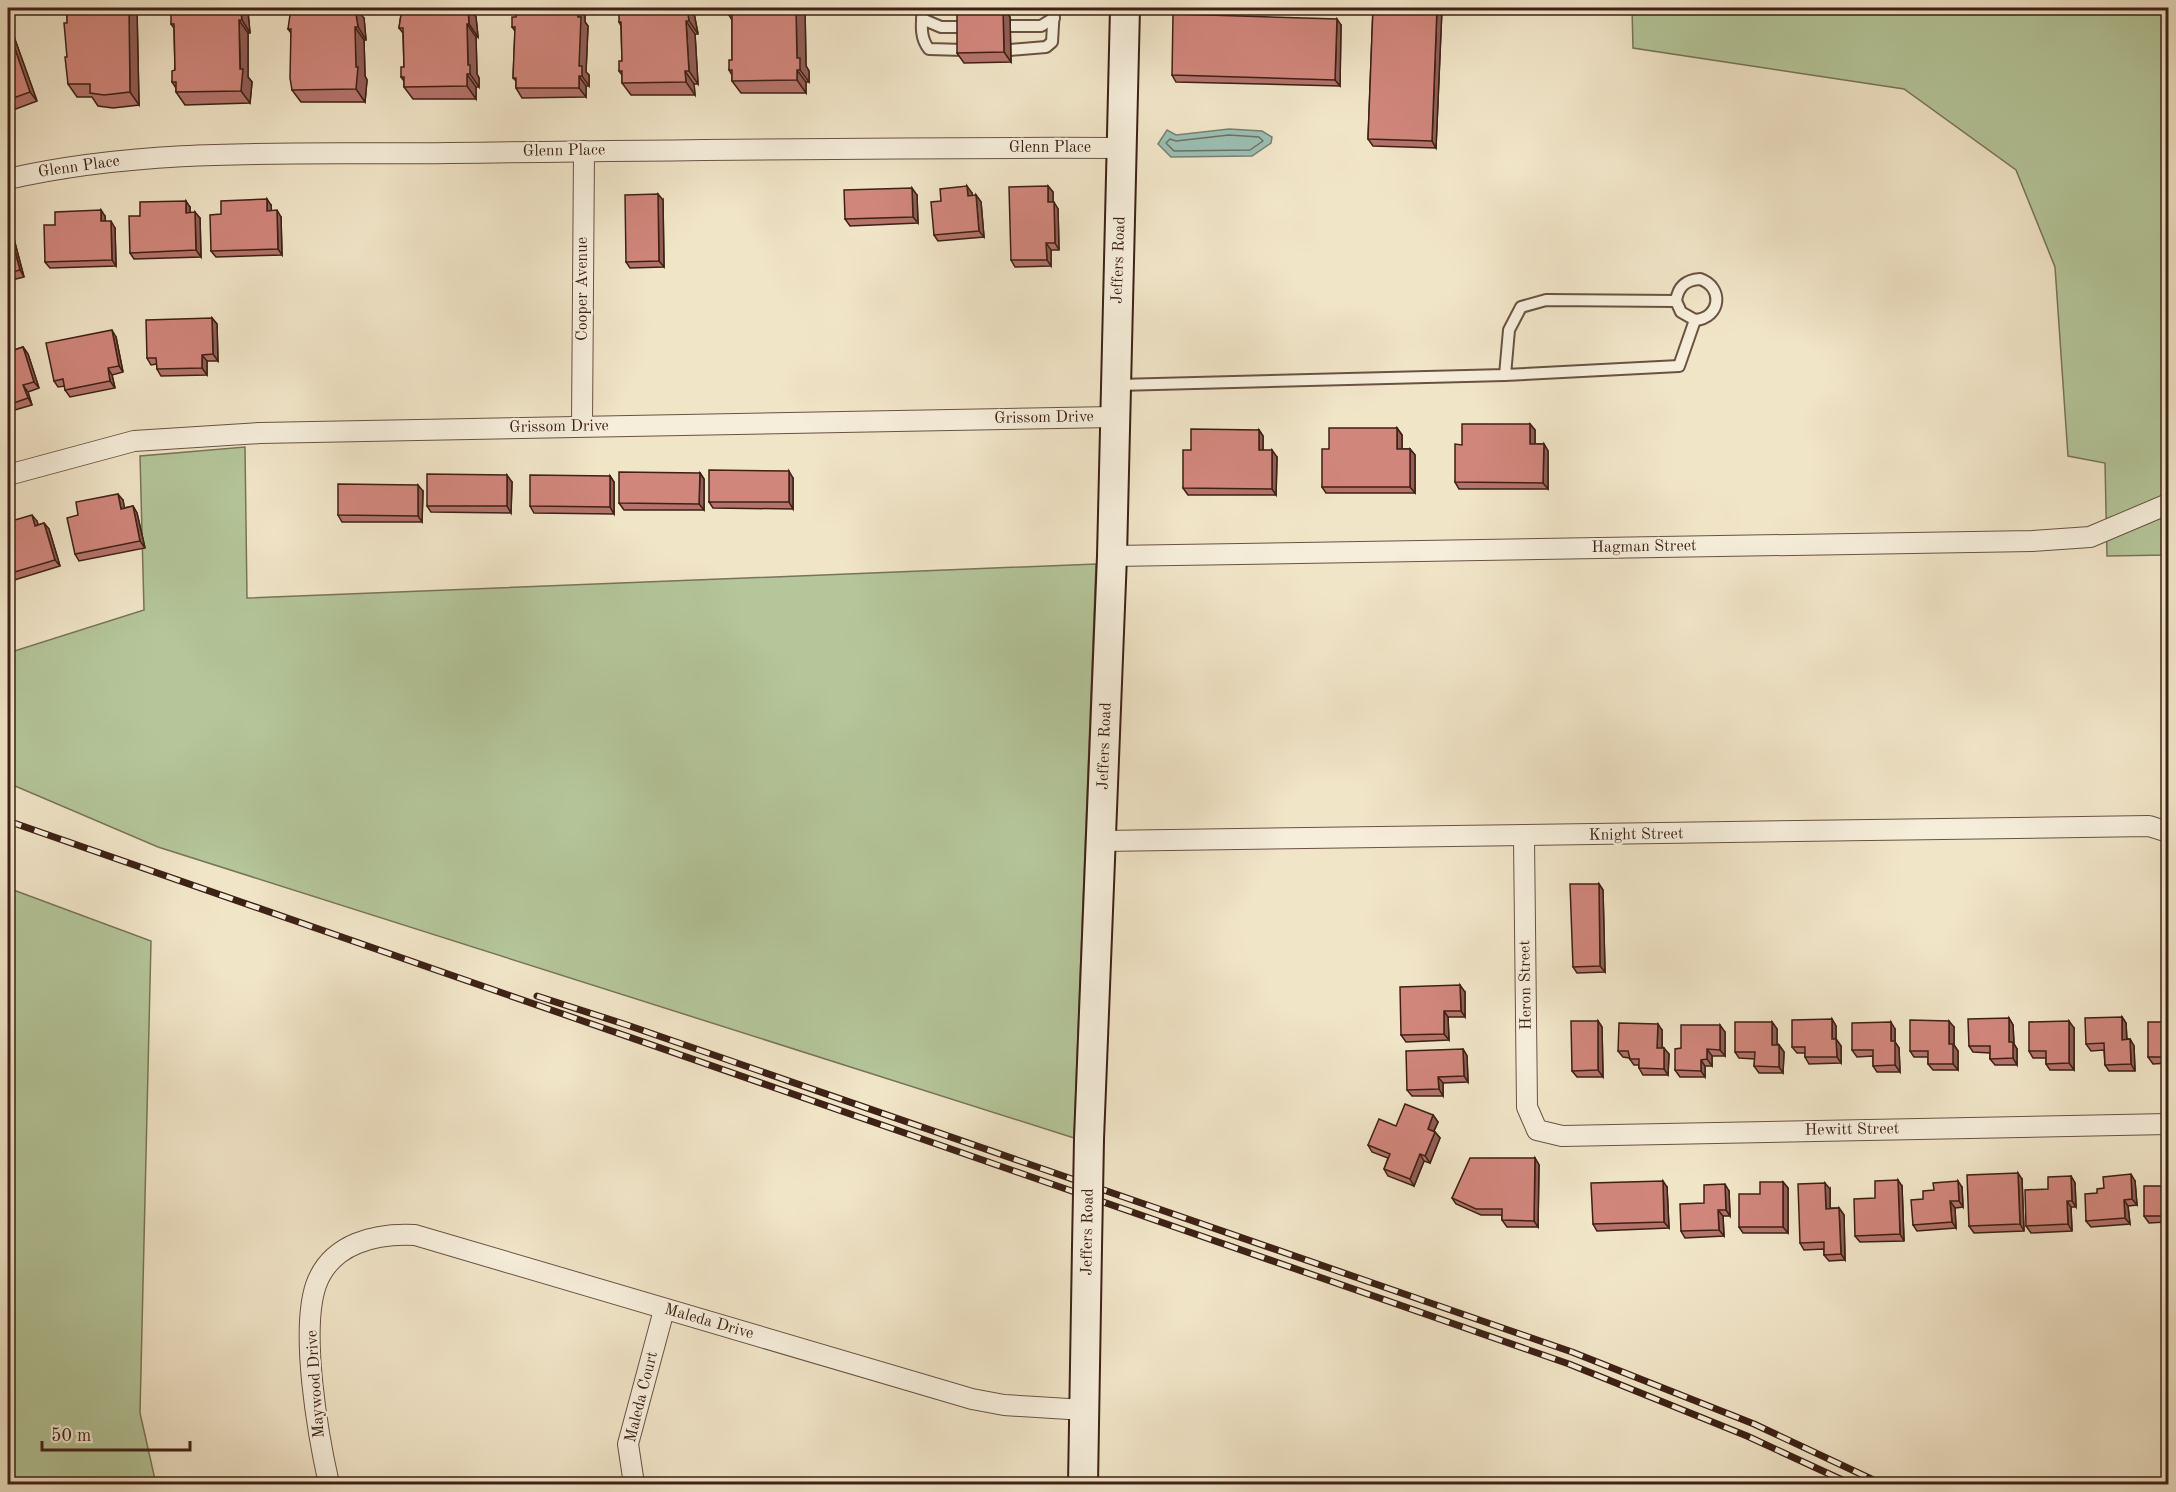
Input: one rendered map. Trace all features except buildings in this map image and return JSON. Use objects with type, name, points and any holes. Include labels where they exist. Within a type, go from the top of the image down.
[{"type":"main road","name":"Jeffers Road","points":[[1083,1485],[1089,1139],[1112,556],[1125,8]]},
{"type":"street","name":"Glenn Place","points":[[8,179],[47,170],[156,156],[1122,148]]},
{"type":"street","name":"Cooper Avenue","points":[[582,426],[584,151]]},
{"type":"street","name":"Grissom Drive","points":[[8,475],[134,441],[260,433],[1114,417]]},
{"type":"street","name":"Hagman Street","points":[[1112,556],[2032,541],[2090,537],[2169,504]]},
{"type":"street","name":"Knight Street","points":[[1102,842],[2149,826],[2169,832]]},
{"type":"street","name":"Heron Street","points":[[1524,837],[1527,1107],[1537,1130]]},
{"type":"street","name":"Hewitt Street","points":[[1537,1130],[1562,1136],[2169,1124]]},
{"type":"street","name":"Maleda Drive","points":[[338,1255],[372,1236],[415,1235],[972,1399],[1004,1405],[1085,1410]]},
{"type":"street","name":"Maywood Drive","points":[[329,1485],[314,1402],[311,1340],[316,1285],[326,1267],[338,1255]]},
{"type":"street","name":"Maleda Court","points":[[634,1485],[628,1444],[664,1310]]},
{"type":"lane","points":[[923,13],[941,27],[963,27]]},
{"type":"lane","points":[[923,13],[923,42],[929,49],[964,50]]},
{"type":"lane","points":[[1010,26],[1041,26],[1054,13]]},
{"type":"lane","points":[[1011,50],[1046,47],[1052,42],[1054,13]]},
{"type":"lane","points":[[1700,279],[1712,286],[1717,298],[1714,311],[1704,319],[1695,320],[1681,312],[1676,301],[1680,287],[1686,282],[1700,279]]},
{"type":"lane","points":[[1505,375],[1509,330],[1521,307],[1546,300],[1676,301]]},
{"type":"lane","points":[[1115,385],[1505,375],[1679,366],[1695,320]]},
{"type":"green space","points":[[1632,8],[2168,8],[2168,555],[2107,556],[2105,463],[2068,456],[2055,267],[2016,170],[1904,89],[1633,48]]},
{"type":"green space","points":[[245,447],[247,598],[1096,564],[1074,1138],[158,847],[8,783],[8,653],[144,610],[140,456]]},
{"type":"green space","points":[[8,888],[151,941],[140,1413],[156,1484],[8,1484]]},
{"type":"water","points":[[1229,129],[1262,131],[1272,137],[1271,143],[1252,156],[1171,157],[1158,144],[1167,130],[1176,135]]},
{"type":"railway","points":[[8,821],[1569,1364],[1747,1436],[1851,1484]]},
{"type":"railway","points":[[537,996],[627,1025],[1572,1352],[1754,1424],[1882,1484]]}]
